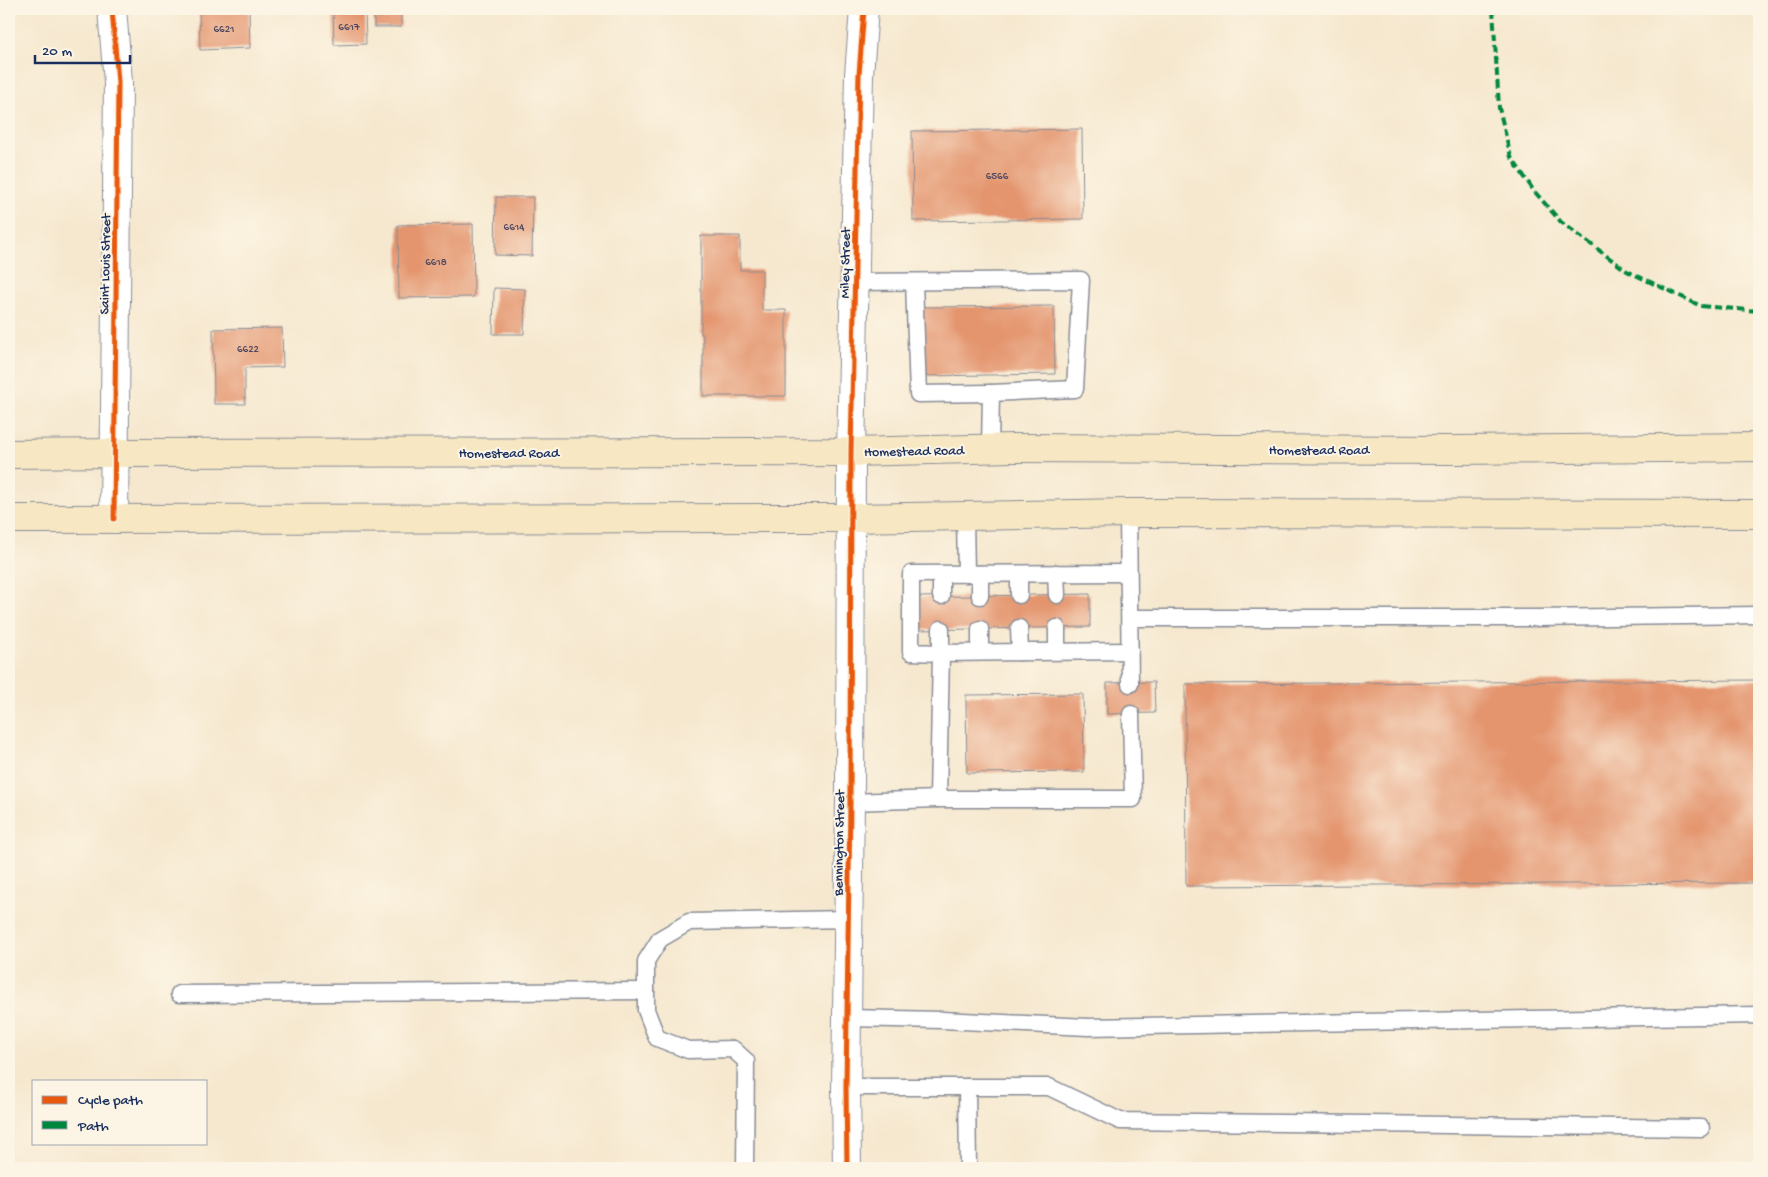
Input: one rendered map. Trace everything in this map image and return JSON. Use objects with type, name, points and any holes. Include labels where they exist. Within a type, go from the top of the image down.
[{"type":"main road","name":"Homestead Road","points":[[9,454],[114,452],[851,452],[990,448],[1456,450],[1759,448]]},
{"type":"main road","points":[[9,519],[852,518],[1128,513],[1759,514]]},
{"type":"street","name":"Saint Louis Street","points":[[112,9],[118,82],[114,519]]},
{"type":"street","name":"Miley Street","points":[[852,518],[851,452],[859,75],[864,9]]},
{"type":"street","name":"Bennington Street","points":[[847,1168],[846,1087],[852,518]]},
{"type":"lane","points":[[855,282],[1081,280],[1075,389],[918,394],[914,282]]},
{"type":"lane","points":[[990,448],[991,393]]},
{"type":"lane","points":[[1128,513],[1130,684]]},
{"type":"lane","points":[[965,516],[973,574],[980,596]]},
{"type":"lane","points":[[1056,573],[1056,595]]},
{"type":"lane","points":[[1128,573],[911,574],[910,652],[1130,651]]},
{"type":"lane","points":[[941,574],[941,596]]},
{"type":"lane","points":[[1019,574],[1019,595]]},
{"type":"lane","points":[[1130,618],[1526,618],[1759,615]]},
{"type":"lane","points":[[1019,628],[1020,652]]},
{"type":"lane","points":[[1056,628],[1057,651]]},
{"type":"lane","points":[[938,799],[941,629]]},
{"type":"lane","points":[[980,629],[980,652]]},
{"type":"lane","points":[[850,802],[938,799],[1133,799],[1130,714]]},
{"type":"lane","points":[[745,1168],[746,1062],[733,1049],[688,1050],[658,1038],[646,1010],[646,961],[660,939],[689,922],[848,919]]},
{"type":"lane","points":[[179,994],[646,991]]},
{"type":"lane","points":[[847,1018],[942,1020],[1088,1027],[1759,1015]]},
{"type":"lane","points":[[846,1087],[1049,1087],[1120,1120],[1701,1128]]},
{"type":"lane","points":[[967,1087],[968,1168]]},
{"type":"building","points":[[199,9],[249,9],[250,48],[200,50]]},
{"type":"building","points":[[333,9],[365,9],[366,44],[334,45]]},
{"type":"building","points":[[374,9],[401,9],[401,27],[374,27]]},
{"type":"building","points":[[1082,129],[1083,219],[913,221],[912,131]]},
{"type":"building","points":[[496,197],[533,197],[532,256],[495,255]]},
{"type":"building","points":[[473,224],[474,297],[399,298],[398,225]]},
{"type":"building","points":[[701,236],[740,236],[740,270],[762,270],[762,310],[786,310],[786,396],[703,396]]},
{"type":"building","points":[[494,288],[525,289],[524,334],[493,334]]},
{"type":"building","points":[[1054,306],[1055,374],[923,376],[922,307]]},
{"type":"building","points":[[282,328],[283,367],[245,368],[245,404],[214,404],[213,329]]},
{"type":"building","points":[[1090,594],[1090,627],[916,630],[916,597]]},
{"type":"building","points":[[1759,680],[1759,883],[1186,886],[1185,684]]},
{"type":"building","points":[[1154,682],[1155,713],[1107,714],[1107,683]]},
{"type":"building","points":[[1083,694],[1084,772],[967,773],[966,695]]},
{"type":"marked path","points":[[1493,9],[1499,108],[1511,157],[1534,191],[1561,222],[1627,271],[1701,306],[1759,311]]},
{"type":"cycle path","points":[[112,9],[118,82],[114,519]]},
{"type":"cycle path","points":[[847,1168],[851,452],[859,75],[864,9]]}]
